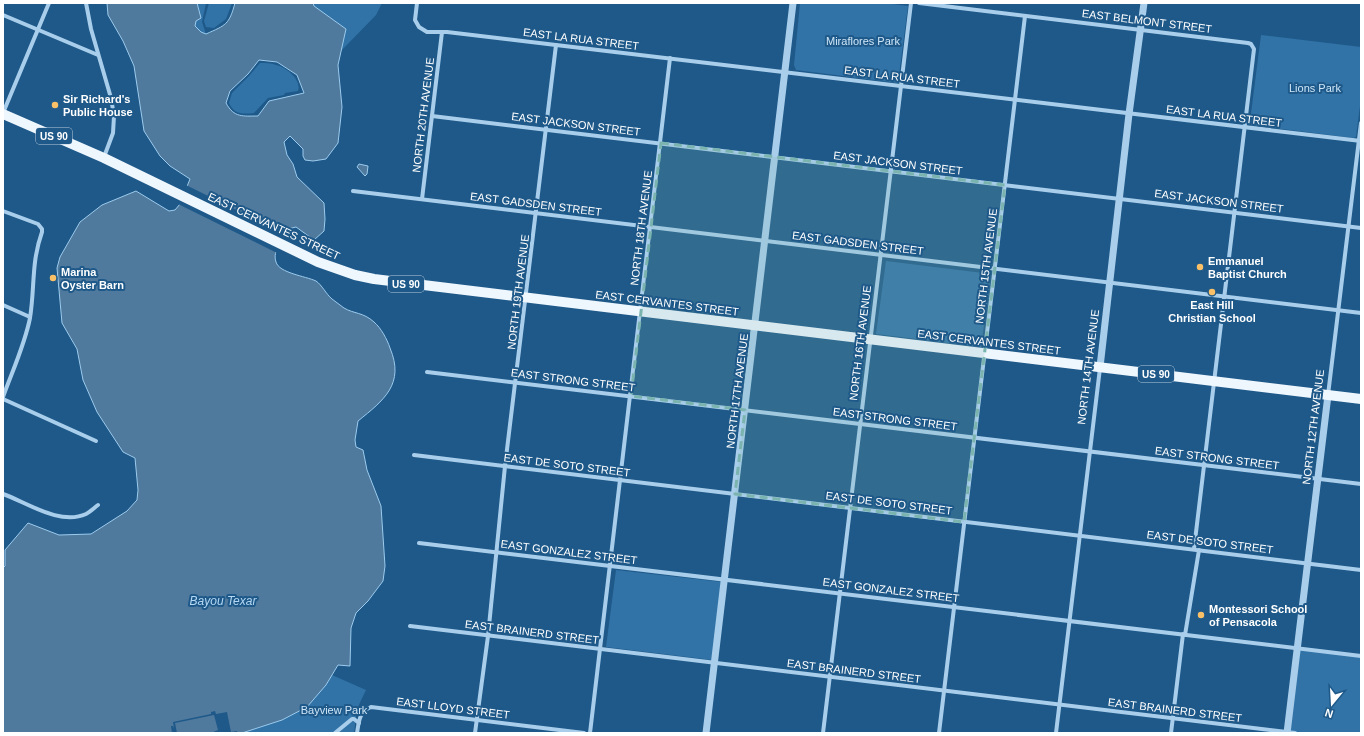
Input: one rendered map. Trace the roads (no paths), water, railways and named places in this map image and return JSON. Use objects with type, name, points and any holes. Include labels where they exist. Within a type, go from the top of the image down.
[{"type":"main road","name":"EAST CERVANTES STREET","points":[[3,113],[104,158],[291,249],[334,268],[374,279],[1361,399]]},
{"type":"street","points":[[3,113],[49,3]]},
{"type":"street","points":[[86,3],[98,55],[111,98],[114,116],[113,133],[104,158]]},
{"type":"street","name":"EAST LA RUA STREET","points":[[417,3],[415,20],[419,27],[427,32],[442,32],[670,58],[1360,141]]},
{"type":"street","name":"NORTH 17TH AVENUE","points":[[706,733],[756,326],[793,3]]},
{"type":"street","name":"NORTH 16TH AVENUE","points":[[822,733],[910,3]]},
{"type":"street","name":"EAST BELMONT STREET","points":[[919,3],[1248,43],[1253,46],[1254,49],[1244,127]]},
{"type":"street","name":"NORTH 14TH AVENUE","points":[[1056,733],[1119,198],[1144,3]]},
{"type":"street","points":[[3,15],[98,55]]},
{"type":"street","name":"NORTH 15TH AVENUE","points":[[939,733],[1025,16]]},
{"type":"street","name":"NORTH 20TH AVENUE","points":[[422,199],[442,32]]},
{"type":"street","name":"NORTH 19TH AVENUE","points":[[475,733],[488,636],[505,466],[537,213],[556,45]]},
{"type":"street","name":"NORTH 18TH AVENUE","points":[[590,733],[670,58]]},
{"type":"street","name":"EAST JACKSON STREET","points":[[432,116],[1361,228]]},
{"type":"street","name":"NORTH 12TH AVENUE","points":[[1290,733],[1298,648],[1361,123]]},
{"type":"street","points":[[1194,549],[1244,127]]},
{"type":"street","name":"EAST GADSDEN STREET","points":[[353,191],[1361,313]]},
{"type":"street","points":[[3,210],[38,224],[42,229],[34,260],[28,328],[3,398],[96,441]]},
{"type":"street","points":[[3,305],[30,317]]},
{"type":"street","name":"EAST STRONG STREET","points":[[427,372],[1361,484]]},
{"type":"street","name":"EAST DE SOTO STREET","points":[[414,455],[1361,570]]},
{"type":"street","points":[[3,494],[39,510],[65,516],[78,517],[86,514],[98,505]]},
{"type":"street","name":"EAST GONZALEZ STREET","points":[[419,543],[1361,656]]},
{"type":"street","points":[[1171,733],[1184,634],[1199,550]]},
{"type":"street","name":"EAST BRAINERD STREET","points":[[410,626],[1290,733]]},
{"type":"street","name":"EAST LLOYD STREET","points":[[359,723],[361,715],[364,711],[371,707],[584,733]]},
{"type":"street","points":[[335,733],[354,719],[359,723],[357,733]]},
{"type":"water","name":"Bayou Texar","points":[[107,3],[197,3],[201,18],[196,21],[195,26],[201,32],[206,34],[226,23],[231,16],[235,3],[313,3],[314,6],[346,29],[338,65],[342,107],[338,143],[326,159],[313,161],[305,160],[303,156],[303,149],[290,136],[284,142],[287,155],[293,164],[297,177],[324,203],[324,231],[314,240],[296,227],[288,229],[275,253],[275,258],[278,266],[282,269],[316,281],[330,297],[344,308],[362,315],[377,324],[390,348],[394,361],[395,372],[393,381],[384,398],[358,421],[355,440],[356,447],[363,450],[367,470],[381,506],[385,566],[383,581],[368,601],[356,613],[351,628],[350,666],[338,665],[326,685],[307,707],[282,720],[242,733],[3,733],[3,568],[5,566],[5,550],[28,523],[59,535],[91,534],[127,511],[137,500],[138,490],[135,458],[123,452],[97,412],[83,380],[77,349],[62,323],[57,268],[60,257],[80,222],[102,205],[136,191],[169,211],[175,210],[180,204],[190,179],[170,166],[160,156],[144,131],[134,66],[123,41],[108,15]],"holes":[[[259,60],[277,62],[297,75],[304,93],[269,101],[258,116],[239,115],[232,111],[226,103],[230,91],[248,74]]]},
{"type":"water","points":[[359,164],[368,166],[367,174],[365,176],[357,167]]},
{"type":"place","name":"Sir Richard's Public House","points":[[55,105]]},
{"type":"place","name":"Emmanuel Baptist Church","points":[[1200,267]]},
{"type":"place","name":"Marina Oyster Barn","points":[[53,278]]},
{"type":"place","name":"East Hill Christian School","points":[[1212,292]]},
{"type":"place","name":"Montessori School of Pensacola","points":[[1201,615]]},
{"type":"park label","name":"Miraflores Park","points":[[863,41]]},
{"type":"park label","name":"Lions Park","points":[[1315,88]]},
{"type":"park label","name":"Bayview Park","points":[[334,710]]}]
